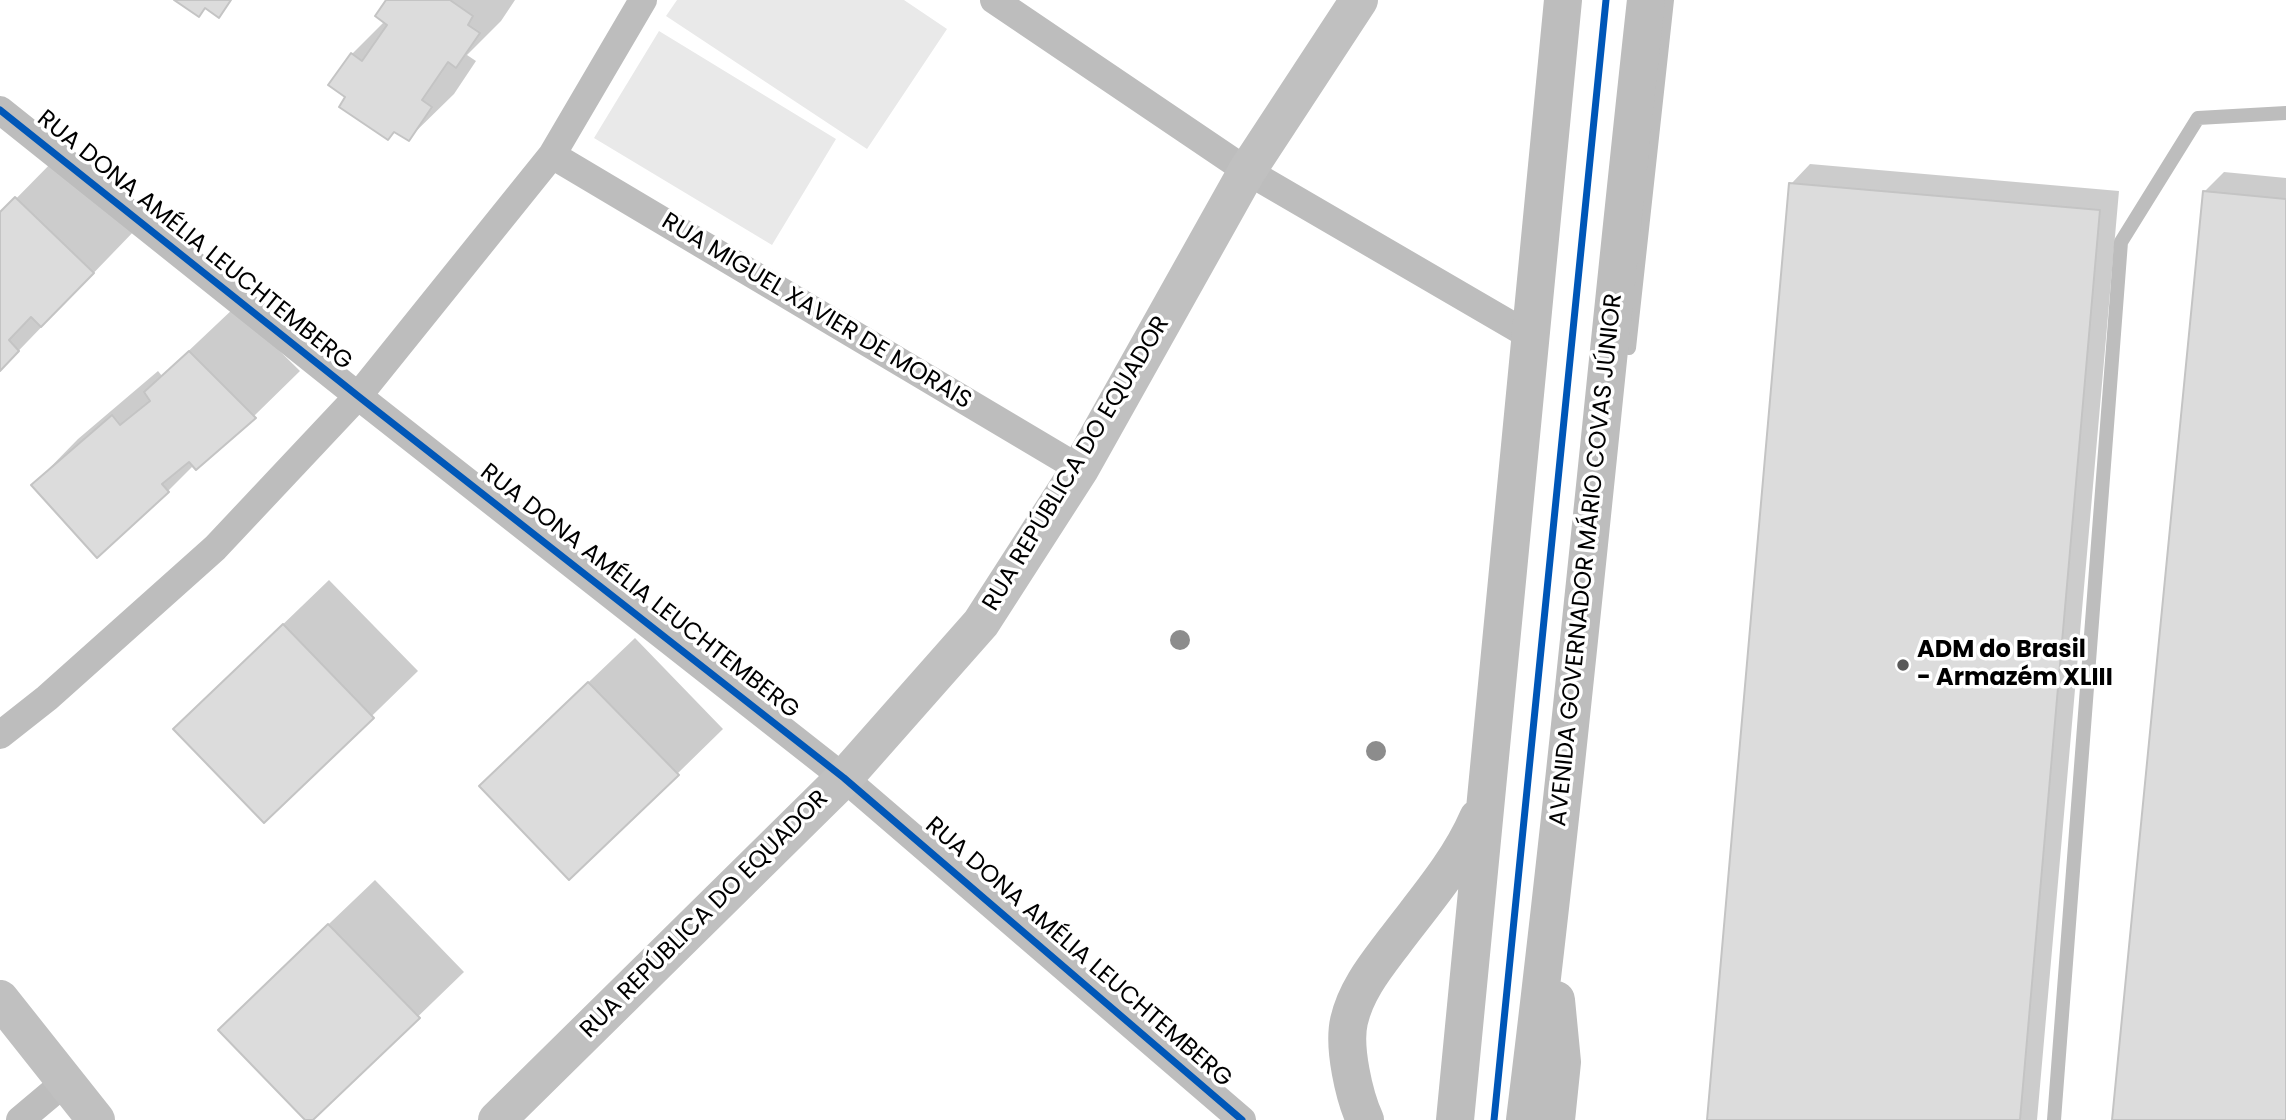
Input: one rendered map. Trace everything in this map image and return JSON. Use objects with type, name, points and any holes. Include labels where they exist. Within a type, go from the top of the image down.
[{"type":"main road","name":"AVENIDA GOVERNADOR MÁRIO COVAS JÚNIOR","points":[[1525,1120],[1550,916],[1646,0]]},
{"type":"main road","points":[[1455,1120],[1532,337],[1554,4]]},
{"type":"main road","points":[[1365,1120],[1354,1092],[1349,1060],[1348,1022],[1359,991],[1468,840],[1487,797]]},
{"type":"main road","points":[[1550,916],[1562,1062],[1556,1120]]},
{"type":"street","points":[[0,735],[47,698],[215,548],[358,396],[552,155],[643,0]]},
{"type":"street","points":[[994,0],[1247,171],[1532,337]]},
{"type":"street","name":"RUA REPÚBLICA DO EQUADOR","points":[[497,1120],[844,778],[981,623],[1080,469],[1247,171],[1359,0]]},
{"type":"street","name":"RUA DONA AMÉLIA LEUCHTEMBERG","points":[[0,110],[844,778],[1242,1120]]},
{"type":"street","name":"RUA MIGUEL XAVIER DE MORAIS","points":[[552,155],[1080,469]]},
{"type":"street","points":[[0,999],[96,1120]]},
{"type":"street","points":[[20,1120],[65,1083]]},
{"type":"lane","points":[[1626,368],[1667,0]]},
{"type":"lane","points":[[2054,1120],[2121,242],[2198,118],[2286,113]]},
{"type":"lane","points":[[1554,982],[1572,845]]},
{"type":"shaded area","points":[[677,0],[904,0],[947,29],[867,149],[666,16]]},
{"type":"shaded area","points":[[659,31],[836,139],[772,245],[594,138]]},
{"type":"building","points":[[174,0],[231,0],[219,18],[205,8],[199,17]]},
{"type":"building","points":[[386,0],[450,0],[473,16],[468,25],[480,33],[456,68],[448,62],[422,100],[432,107],[409,141],[394,132],[388,140],[339,107],[345,97],[328,85],[351,53],[362,61],[387,25],[375,16]]},
{"type":"building","name":"ADM do Brasil - Armazém XLIII","points":[[1789,183],[2100,210],[2020,1120],[1707,1120]]},
{"type":"building","points":[[2203,191],[2286,199],[2286,1120],[2112,1120]]},
{"type":"building","points":[[15,197],[94,273],[41,327],[31,317],[9,340],[19,351],[0,371],[0,212]]},
{"type":"building","points":[[189,351],[256,418],[196,470],[189,462],[162,484],[169,492],[97,558],[31,485],[112,415],[120,425],[150,401],[144,392]]},
{"type":"building","points":[[283,624],[374,718],[264,823],[173,729]]},
{"type":"building","points":[[588,682],[679,775],[569,880],[479,786]]},
{"type":"building","points":[[328,924],[420,1018],[313,1120],[305,1120],[218,1030]]},
{"type":"cycle path","points":[[1494,1120],[1606,0]]},
{"type":"cycle path","points":[[0,110],[844,778],[1242,1120]]},
{"type":"place","name":"ADM do Brasil - Armazém XLIII","points":[[1903,665]]}]
